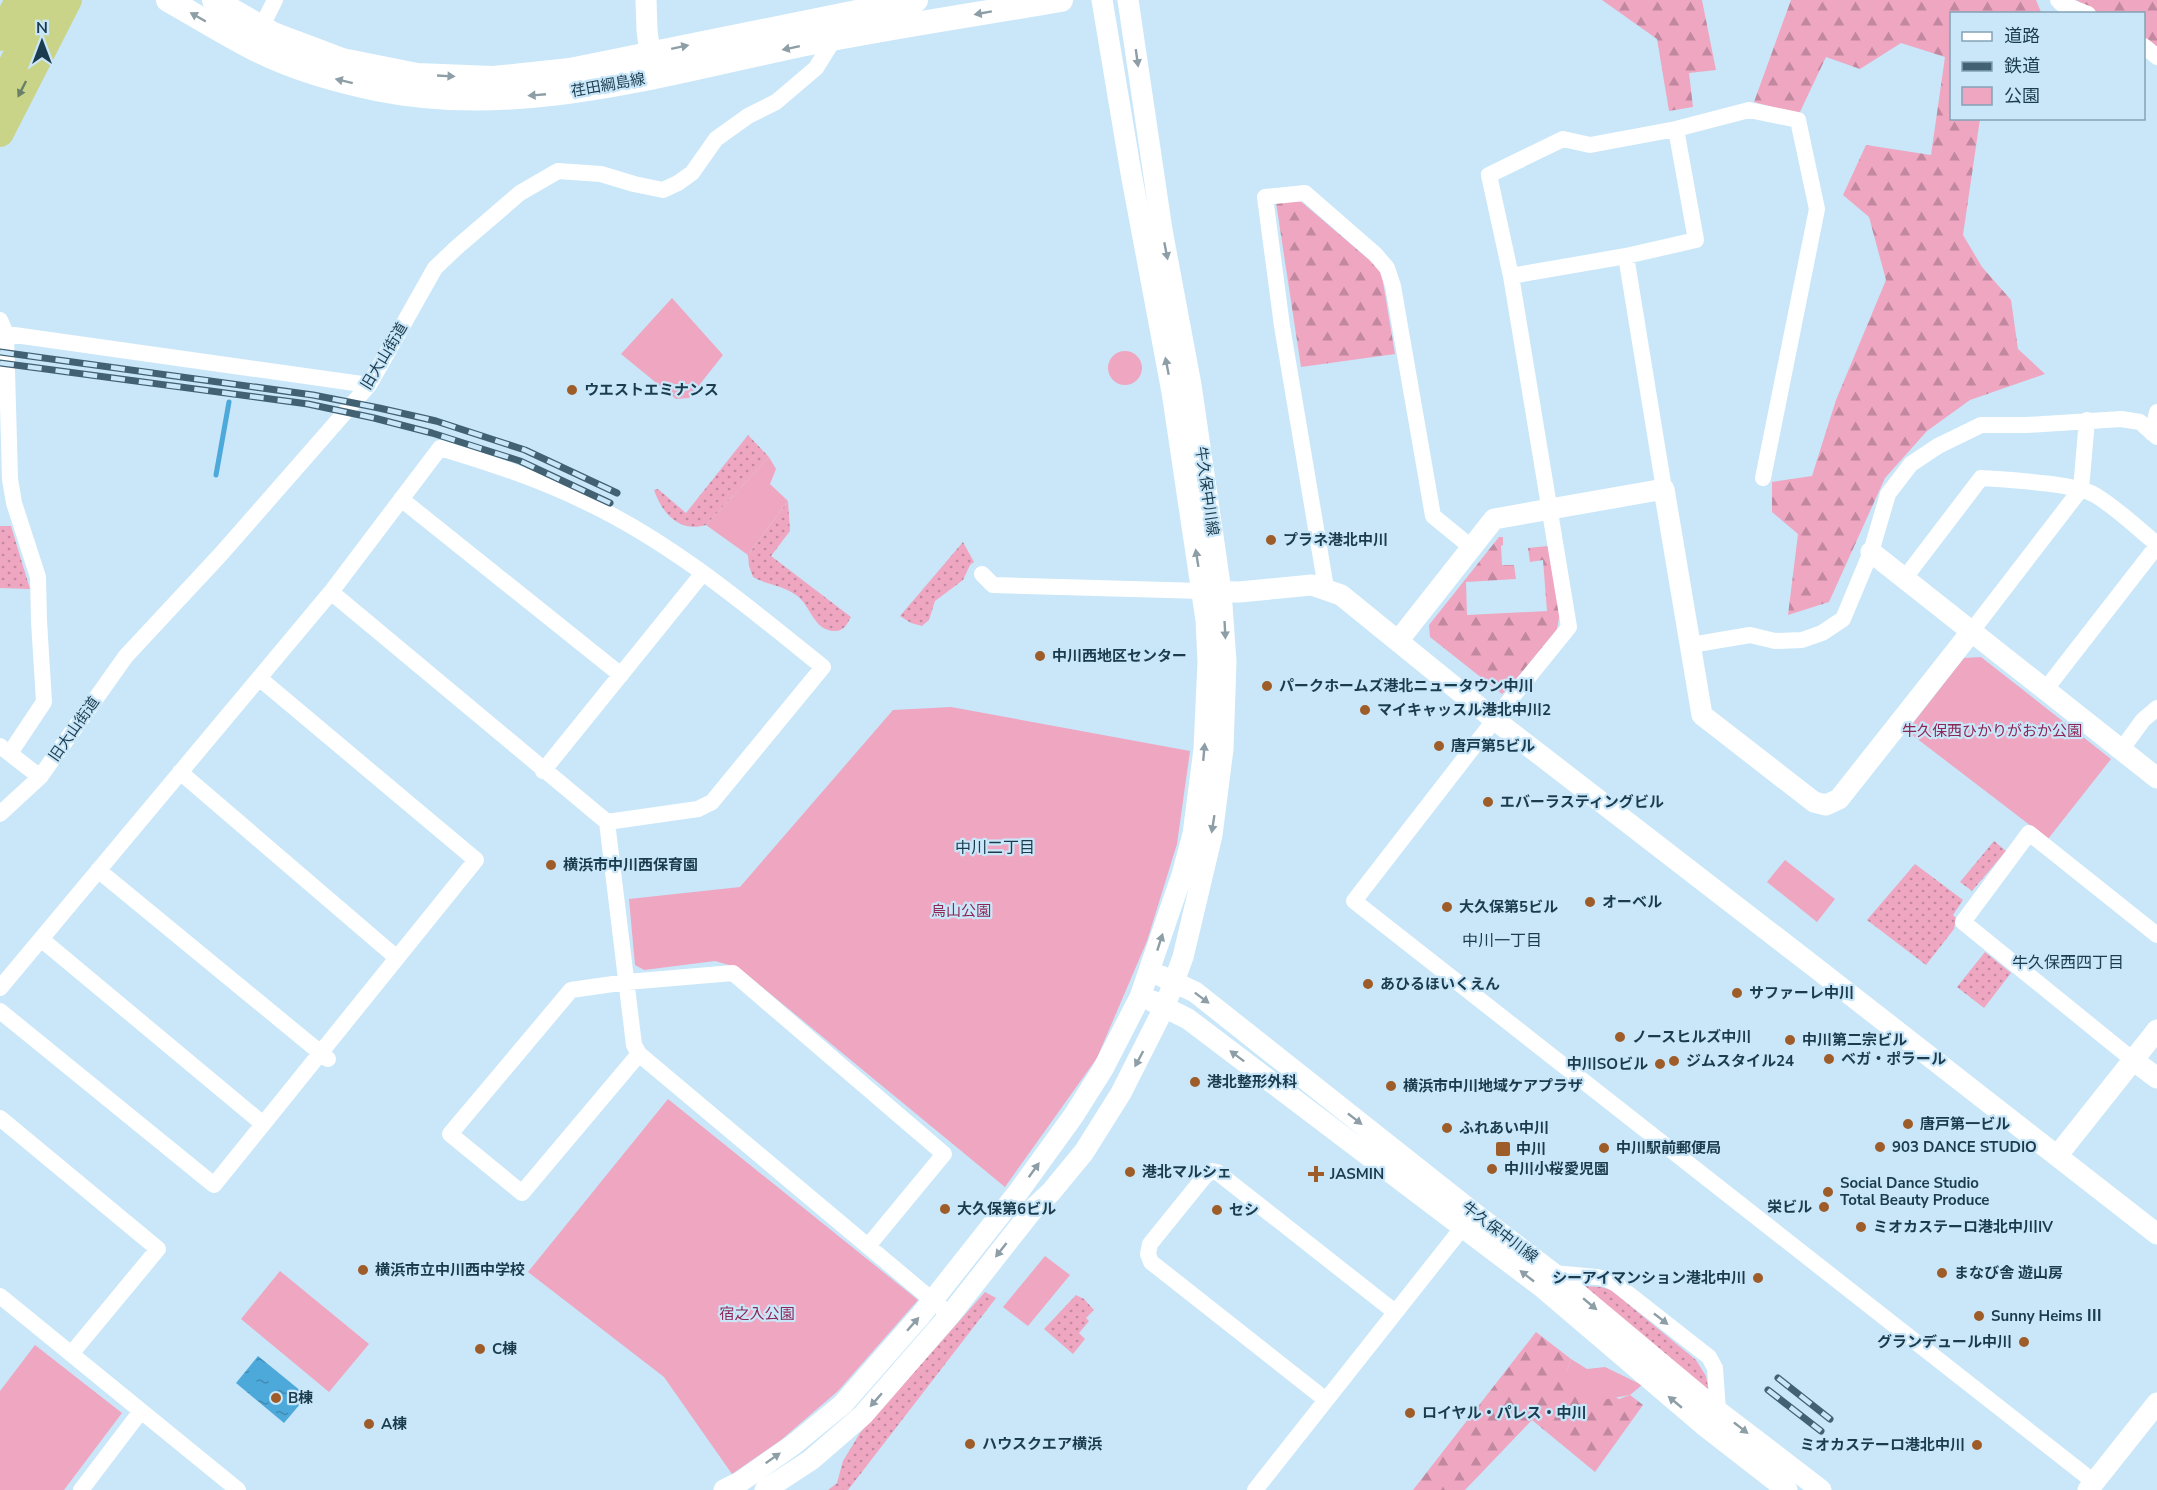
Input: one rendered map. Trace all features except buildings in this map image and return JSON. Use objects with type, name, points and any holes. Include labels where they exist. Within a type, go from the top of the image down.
[{"type":"highway","points":[[0,37],[19,0]]},
{"type":"highway","points":[[0,88],[46,0]]},
{"type":"highway","points":[[0,133],[68,0]]},
{"type":"main road","name":"荏田綱島線","points":[[168,0],[253,36],[273,34],[415,85],[570,70],[651,65],[834,39],[1061,0]]},
{"type":"main road","name":"荏田綱島線","points":[[214,0],[253,36]]},
{"type":"main road","name":"荏田綱島線","points":[[651,65],[846,7],[916,0]]},
{"type":"street","points":[[253,36],[275,0]]},
{"type":"street","points":[[646,0],[651,65]]},
{"type":"street","name":"牛久保中川線","points":[[1102,0],[1131,173],[1172,392],[1226,662],[1226,705],[1219,792],[1183,957],[1165,1006]]},
{"type":"street","name":"牛久保中川線","points":[[1128,0],[1162,230],[1191,385],[1212,591],[1206,620],[1208,662],[1204,749],[1193,834],[1182,875],[1140,997],[1188,1018],[1468,1220],[1553,1273],[1718,1411],[1821,1490]]},
{"type":"street","points":[[2058,0],[2062,4],[2083,12]]},
{"type":"street","name":"旧大山街道","points":[[0,814],[40,777],[126,656],[221,554],[369,385],[435,267],[520,193],[558,171],[601,174],[663,190],[678,183],[692,173],[716,139],[748,116],[777,102],[816,68],[834,39]]},
{"type":"street","points":[[2145,47],[2157,57]]},
{"type":"street","points":[[1763,478],[1817,209],[1798,120],[1749,110],[1676,129],[1590,145],[1563,139],[1489,175],[1511,276],[1569,627],[1354,901],[2091,1486],[2157,1404]]},
{"type":"street","points":[[1511,276],[1626,256],[1696,240],[1676,129]]},
{"type":"street","points":[[1326,588],[1282,326],[1265,197],[1305,193],[1375,254],[1387,268],[1393,286],[1433,516],[1471,547]]},
{"type":"street","points":[[1626,256],[1702,715],[1814,802],[1826,805],[1839,799],[2081,489],[2087,420]]},
{"type":"street","points":[[40,777],[5,749],[44,702],[38,577],[14,503],[10,479],[2,329],[369,385]]},
{"type":"street","points":[[2154,435],[2157,412]]},
{"type":"street","points":[[1691,645],[1750,635],[1775,641],[1802,640],[1822,633],[1843,619],[1871,552],[1888,494],[1911,464],[1938,446],[1981,425],[2027,425],[2121,419],[2140,422],[2154,435]]},
{"type":"street","points":[[0,988],[331,592],[440,448],[514,471],[587,502],[660,543],[703,573],[823,667],[712,802],[698,809],[607,822]]},
{"type":"street","points":[[1904,579],[1981,478],[2025,481],[2081,489],[2094,494],[2157,545],[2045,690]]},
{"type":"street","points":[[1398,641],[1494,519],[1664,489]]},
{"type":"street","points":[[401,499],[621,675]]},
{"type":"street","points":[[1871,552],[2157,778]]},
{"type":"street","points":[[543,771],[703,573]]},
{"type":"street","points":[[982,574],[993,585],[1239,592],[1299,585],[1326,588],[1341,595],[1495,720],[2157,1234]]},
{"type":"street","points":[[331,592],[607,822],[634,1045],[639,1053],[950,1316]]},
{"type":"street","points":[[0,1011],[214,1185],[263,1124],[325,1056],[397,958],[476,860],[259,678]]},
{"type":"street","points":[[2121,750],[2143,720],[2157,708]]},
{"type":"street","points":[[180,772],[397,958]]},
{"type":"street","points":[[2157,935],[2029,833],[1963,922],[2157,1078]]},
{"type":"street","points":[[98,870],[325,1056]]},
{"type":"street","points":[[41,939],[263,1124]]},
{"type":"street","name":"牛久保中川線","points":[[1150,972],[1174,981],[1195,993],[1468,1220],[1543,1288],[1706,1427],[1787,1490]]},
{"type":"street","points":[[639,1053],[522,1193],[450,1134],[571,990],[627,982],[733,973],[944,1154],[868,1246]]},
{"type":"street","points":[[724,1490],[740,1482],[793,1445],[843,1404],[932,1300],[1018,1191],[1074,1115],[1102,1069],[1140,997]]},
{"type":"street","points":[[765,1490],[811,1460],[863,1415],[950,1316],[1035,1207],[1051,1192],[1084,1152],[1121,1093],[1165,1006]]},
{"type":"street","points":[[2057,1156],[2157,1030]]},
{"type":"street","points":[[0,1118],[158,1249],[71,1354]]},
{"type":"street","points":[[1326,1400],[1151,1262],[1148,1254],[1150,1244],[1205,1176],[1212,1171],[1217,1172],[1395,1312]]},
{"type":"street","points":[[1255,1490],[1468,1220]]},
{"type":"street","points":[[1553,1273],[1607,1279],[1709,1357],[1715,1368],[1718,1411]]},
{"type":"street","points":[[0,1296],[238,1490]]},
{"type":"street","points":[[81,1490],[141,1411]]},
{"type":"green space","points":[[1602,0],[1702,0],[1716,70],[1689,73],[1693,107],[1669,111],[1657,39]]},
{"type":"green space","points":[[1791,0],[2036,0],[2041,12],[1950,12],[1950,120],[1980,120],[1963,235],[1982,267],[2011,300],[2018,349],[2045,374],[1970,400],[1927,431],[1885,478],[1829,602],[1788,615],[1798,534],[1772,512],[1772,482],[1812,476],[1836,400],[1886,280],[1869,217],[1843,195],[1866,145],[1931,155],[1945,57],[1901,43],[1860,69],[1826,57],[1799,114],[1754,102]]},
{"type":"green space","points":[[2076,0],[2157,0],[2157,47],[2145,40],[2145,12],[2097,12]]},
{"type":"green space","points":[[1298,199],[1381,270],[1395,354],[1301,367],[1276,202]]},
{"type":"green space","points":[[672,298],[723,355],[689,398],[676,399],[621,354]]},
{"type":"green space","points":[[1125,351],[1137,356],[1142,368],[1137,380],[1125,385],[1113,380],[1108,368],[1113,356]]},
{"type":"green space","points":[[748,435],[769,457],[706,525],[688,526],[673,519],[662,506],[654,490],[658,489],[686,513]]},
{"type":"green space","points":[[769,457],[776,469],[770,484],[788,501],[748,555],[706,525]]},
{"type":"green space","points":[[788,501],[790,531],[771,556],[851,617],[841,630],[828,630],[822,627],[796,595],[753,577],[748,555]]},
{"type":"green space","points":[[0,526],[11,526],[30,589],[0,588]]},
{"type":"green space","points":[[1499,537],[1503,537],[1502,565],[1514,565],[1516,579],[1466,582],[1467,615],[1547,611],[1543,560],[1530,562],[1528,548],[1548,546],[1560,611],[1557,630],[1502,694],[1430,637],[1429,625]]},
{"type":"green space","points":[[963,542],[974,562],[970,565],[963,580],[935,601],[929,620],[922,626],[911,623],[900,616]]},
{"type":"green space","name":"牛久保西ひかりがおか公園","points":[[1981,657],[2111,759],[2048,839],[1907,731],[1964,658]]},
{"type":"green space","name":"烏山公園","points":[[951,707],[1190,751],[1177,844],[1147,941],[1097,1058],[1005,1187],[739,968],[715,961],[644,970],[635,965],[629,899],[740,887],[893,710]]},
{"type":"green space","points":[[1994,841],[2006,851],[1972,891],[1960,882]]},
{"type":"green space","points":[[1785,860],[1835,899],[1817,922],[1767,882]]},
{"type":"green space","points":[[1915,864],[1963,900],[1953,915],[1956,918],[1954,929],[1926,965],[1867,920]]},
{"type":"green space","points":[[1985,952],[2011,973],[1984,1008],[1957,987]]},
{"type":"green space","name":"宿之入公園","points":[[668,1099],[918,1300],[838,1391],[781,1440],[732,1474],[664,1377],[528,1272]]},
{"type":"green space","points":[[1045,1256],[1070,1275],[1028,1326],[1003,1307]]},
{"type":"green space","points":[[280,1271],[369,1344],[329,1392],[241,1319]]},
{"type":"green space","points":[[1583,1286],[1611,1290],[1696,1360],[1706,1376],[1709,1393]]},
{"type":"green space","points":[[985,1292],[996,1298],[848,1490],[828,1490],[837,1483],[843,1461],[860,1433]]},
{"type":"green space","points":[[1076,1295],[1084,1299],[1094,1310],[1086,1318],[1089,1321],[1079,1333],[1085,1339],[1073,1354],[1044,1329]]},
{"type":"green space","points":[[1536,1332],[1571,1359],[1567,1371],[1619,1399],[1630,1395],[1643,1405],[1595,1472],[1532,1420],[1465,1490],[1413,1490]]},
{"type":"green space","points":[[35,1345],[122,1413],[64,1490],[0,1490],[0,1391]]},
{"type":"green space","points":[[1571,1359],[1587,1369],[1605,1367],[1642,1385],[1630,1395],[1602,1400],[1577,1388],[1570,1380],[1567,1371]]},
{"type":"water","points":[[258,1356],[307,1396],[284,1423],[236,1383]]},
{"type":"waterway","points":[[216,475],[229,402]]},
{"type":"railway","points":[[0,352],[313,395],[436,421],[525,450],[617,493]]},
{"type":"railway","points":[[0,363],[308,404],[374,418],[432,433],[520,461],[610,503]]},
{"type":"railway","points":[[1778,1378],[1830,1419]]},
{"type":"railway","points":[[1768,1390],[1821,1431]]},
{"type":"place","name":"ウエストエミナンス","points":[[572,390]]},
{"type":"place","name":"プラネ港北中川","points":[[1271,540]]},
{"type":"place","name":"中川西地区センター","points":[[1040,656]]},
{"type":"place","name":"パークホームズ港北ニュータウン中川","points":[[1267,686]]},
{"type":"place","name":"マイキャッスル港北中川2","points":[[1365,710]]},
{"type":"place","name":"唐戸第5ビル","points":[[1439,746]]},
{"type":"place","name":"エバーラスティングビル","points":[[1488,802]]},
{"type":"place","name":"横浜市中川西保育園","points":[[551,865]]},
{"type":"place","name":"オーベル","points":[[1590,902]]},
{"type":"place","name":"大久保第5ビル","points":[[1447,907]]},
{"type":"place","name":"あひるほいくえん","points":[[1368,984]]},
{"type":"place","name":"サファーレ中川","points":[[1737,993]]},
{"type":"place","name":"ノースヒルズ中川","points":[[1620,1037]]},
{"type":"place","name":"中川第二宗ビル","points":[[1790,1040]]},
{"type":"place","name":"ベガ・ポラール","points":[[1829,1059]]},
{"type":"place","name":"ジムスタイル24","points":[[1674,1061]]},
{"type":"place","name":"中川SOビル","points":[[1660,1064]]},
{"type":"place","name":"港北整形外科","points":[[1195,1082]]},
{"type":"place","name":"横浜市中川地域ケアプラザ","points":[[1391,1086]]},
{"type":"place","name":"唐戸第一ビル","points":[[1908,1124]]},
{"type":"place","name":"ふれあい中川","points":[[1447,1128]]},
{"type":"place","name":"903 DANCE STUDIO","points":[[1880,1147]]},
{"type":"place","name":"中川駅前郵便局","points":[[1604,1148]]},
{"type":"place","name":"中川","points":[[1503,1149]]},
{"type":"place","name":"中川小桜愛児園","points":[[1492,1169]]},
{"type":"place","name":"港北マルシェ","points":[[1130,1172]]},
{"type":"place","name":"JASMIN","points":[[1316,1174]]},
{"type":"place","name":"Social Dance Studio Total Beauty Produce","points":[[1828,1192]]},
{"type":"place","name":"栄ビル","points":[[1824,1207]]},
{"type":"place","name":"大久保第6ビル","points":[[945,1209]]},
{"type":"place","name":"セシ","points":[[1217,1210]]},
{"type":"place","name":"ミオカステーロ港北中川IV","points":[[1861,1227]]},
{"type":"place","name":"横浜市立中川西中学校","points":[[363,1270]]},
{"type":"place","name":"まなび舎 遊山房","points":[[1942,1273]]},
{"type":"place","name":"シーアイマンション港北中川","points":[[1758,1278]]},
{"type":"place","name":"Sunny Heims Ⅲ","points":[[1979,1316]]},
{"type":"place","name":"グランデュール中川","points":[[2024,1342]]},
{"type":"place","name":"C棟","points":[[480,1349]]},
{"type":"place","name":"B棟","points":[[276,1398]]},
{"type":"place","name":"ロイヤル・パレス・中川","points":[[1410,1413]]},
{"type":"place","name":"A棟","points":[[369,1424]]},
{"type":"place","name":"ハウスクエア横浜","points":[[970,1444]]},
{"type":"place","name":"ミオカステーロ港北中川","points":[[1977,1445]]},
{"type":"district","name":"中川二丁目","points":[[995,848]]},
{"type":"district","name":"中川一丁目","points":[[1502,941]]},
{"type":"district","name":"牛久保西四丁目","points":[[2068,963]]}]
